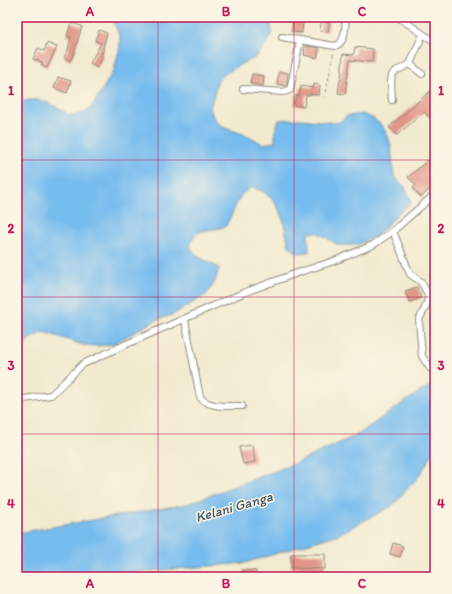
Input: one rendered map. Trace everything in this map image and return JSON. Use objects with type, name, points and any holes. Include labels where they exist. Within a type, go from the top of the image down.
[{"type":"street","points":[[282,37],[335,46],[341,42],[344,36],[346,17]]},
{"type":"street","points":[[398,17],[435,42]]},
{"type":"street","points":[[392,100],[392,75],[396,71],[410,64],[424,34]]},
{"type":"street","points":[[243,89],[283,92],[290,90],[300,41]]},
{"type":"street","points":[[410,64],[422,74]]},
{"type":"street","points":[[17,400],[51,394],[84,364],[129,343],[250,291],[334,261],[373,245],[393,231],[435,194]]},
{"type":"street","points":[[393,231],[410,274],[421,282],[429,296],[419,320],[422,356],[430,368]]},
{"type":"street","points":[[184,320],[200,397],[203,401],[209,404],[242,406]]},
{"type":"path","points":[[325,98],[335,46]]},
{"type":"water","points":[[116,17],[267,17],[271,20],[272,32],[268,42],[256,57],[237,66],[218,79],[210,108],[213,117],[222,127],[249,136],[263,144],[275,142],[275,131],[279,120],[300,119],[338,123],[347,116],[363,114],[374,119],[382,126],[388,136],[391,147],[394,176],[405,187],[411,202],[398,213],[379,234],[357,245],[338,245],[317,232],[308,233],[309,252],[297,253],[289,246],[282,215],[274,201],[264,192],[252,187],[241,195],[226,226],[198,233],[193,237],[190,247],[197,256],[219,268],[215,282],[206,295],[172,315],[156,320],[113,344],[97,346],[83,345],[44,332],[31,338],[20,349],[17,349],[17,101],[40,100],[69,115],[81,114],[92,107],[114,70],[120,46],[120,36],[113,22]]},
{"type":"water","name":"Kelani Ganga","points":[[435,382],[435,449],[419,476],[392,506],[339,534],[245,563],[115,574],[109,577],[17,577],[17,533],[187,504],[296,463],[359,434]]},
{"type":"building","points":[[293,17],[303,17],[302,33],[292,32]]},
{"type":"building","points":[[322,17],[330,17],[328,32],[320,31]]},
{"type":"building","points":[[71,23],[82,26],[74,54],[70,61],[64,57],[68,50],[71,37],[67,36]]},
{"type":"building","points":[[99,30],[107,33],[101,56],[103,57],[97,68],[90,63],[101,43],[95,41]]},
{"type":"building","points":[[47,43],[57,47],[47,68],[41,65],[42,62],[33,59],[38,48],[44,51]]},
{"type":"building","points":[[305,46],[319,48],[317,58],[304,55]]},
{"type":"building","points":[[355,47],[373,49],[372,62],[350,60],[345,94],[338,93],[341,80],[343,54],[354,55]]},
{"type":"building","points":[[279,72],[288,73],[286,86],[277,84]]},
{"type":"building","points":[[252,74],[264,76],[263,86],[250,83]]},
{"type":"building","points":[[58,77],[71,81],[67,93],[54,88]]},
{"type":"building","points":[[314,84],[320,85],[319,95],[306,95],[304,107],[294,105],[296,95],[299,96],[301,86],[313,88]]},
{"type":"building","points":[[435,87],[435,123],[424,112],[397,135],[389,127]]},
{"type":"building","points":[[428,160],[435,168],[435,185],[421,197],[413,188],[416,185],[408,177]]},
{"type":"building","points":[[417,287],[421,298],[410,302],[405,291]]},
{"type":"building","points":[[252,445],[255,462],[243,464],[239,447]]},
{"type":"building","points":[[393,543],[403,546],[400,557],[390,554]]},
{"type":"building","points":[[291,554],[325,554],[325,569],[291,568]]},
{"type":"building","points":[[243,570],[256,571],[256,577],[243,577]]}]
